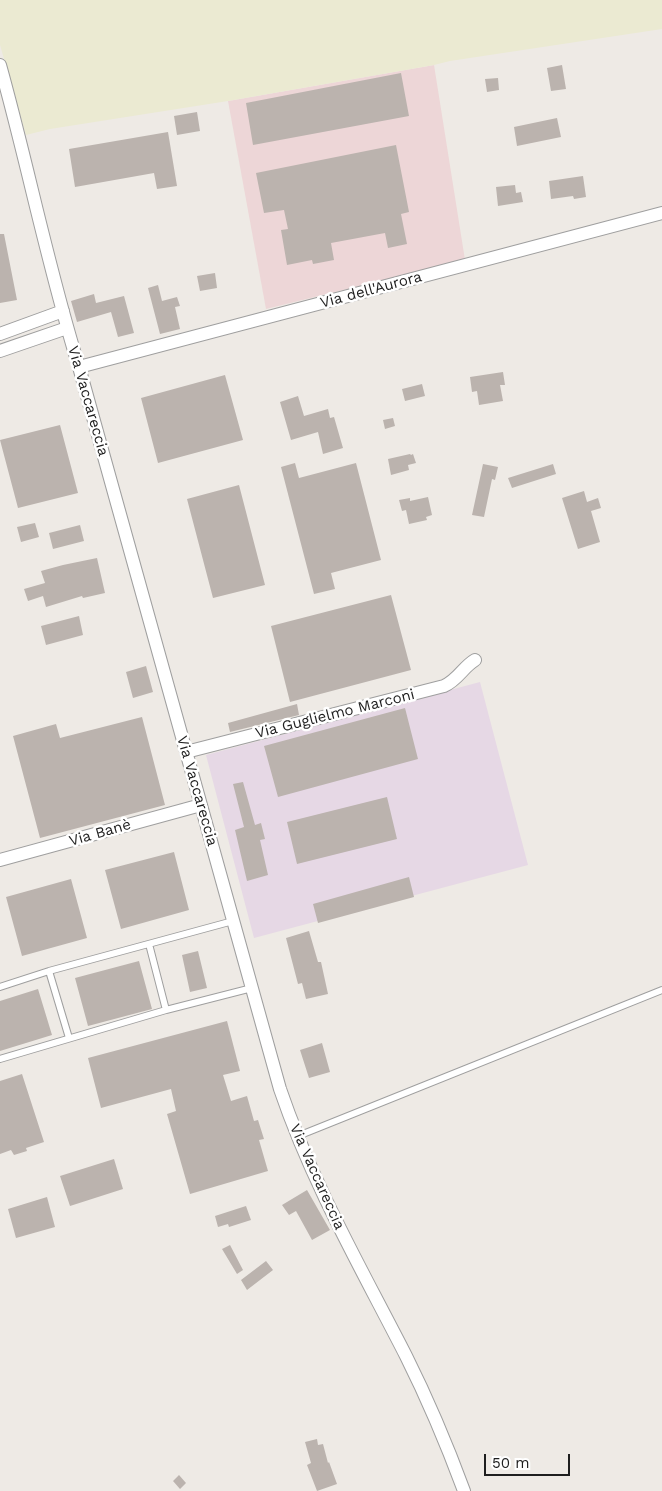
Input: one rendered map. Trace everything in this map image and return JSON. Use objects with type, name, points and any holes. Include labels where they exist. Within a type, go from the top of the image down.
[{"type":"street","name":"Via Vaccareccia","points":[[0,64],[18,127],[62,311],[280,1089],[298,1136],[334,1218],[429,1403],[464,1491]]},
{"type":"street","name":"Via dell'Aurora","points":[[79,367],[662,213]]},
{"type":"street","points":[[0,334],[62,311]]},
{"type":"street","points":[[0,351],[67,328]]},
{"type":"street","name":"Via Guglielmo Marconi","points":[[186,752],[444,686],[456,679],[468,664],[475,660]]},
{"type":"street","name":"Via Banè","points":[[0,860],[201,805]]},
{"type":"lane","points":[[0,987],[49,971],[233,921]]},
{"type":"lane","points":[[149,944],[166,1010]]},
{"type":"lane","points":[[49,971],[69,1038]]},
{"type":"lane","points":[[0,1058],[166,1010],[252,988]]},
{"type":"lane","points":[[298,1136],[662,990]]},
{"type":"shaded area","points":[[434,65],[465,260],[266,309],[228,101]]},
{"type":"shaded area","points":[[480,682],[528,865],[254,938],[206,755]]},
{"type":"green space","points":[[0,0],[662,0],[662,29],[450,61],[228,101],[50,129],[26,135],[0,45]]},
{"type":"building","points":[[562,65],[566,89],[551,91],[547,68]]},
{"type":"building","points":[[401,73],[409,116],[253,145],[246,103]]},
{"type":"building","points":[[498,78],[499,90],[487,92],[485,79]]},
{"type":"building","points":[[197,112],[200,131],[177,135],[174,116]]},
{"type":"building","points":[[557,118],[561,137],[517,146],[514,127]]},
{"type":"building","points":[[168,132],[177,186],[157,189],[154,173],[75,187],[69,149]]},
{"type":"building","points":[[396,145],[409,212],[401,214],[407,244],[388,248],[385,233],[331,243],[334,260],[313,264],[312,260],[287,265],[281,230],[288,229],[284,210],[264,213],[256,173]]},
{"type":"building","points":[[583,176],[586,197],[574,199],[573,196],[551,199],[549,181]]},
{"type":"building","points":[[515,185],[516,193],[521,192],[523,202],[498,206],[496,187]]},
{"type":"building","points":[[0,234],[4,234],[17,300],[0,303]]},
{"type":"building","points":[[215,273],[217,288],[200,291],[197,276]]},
{"type":"building","points":[[158,285],[162,301],[177,297],[180,306],[175,307],[180,329],[160,334],[148,288]]},
{"type":"building","points":[[94,294],[96,303],[124,296],[134,333],[118,337],[111,312],[77,322],[71,301]]},
{"type":"building","points":[[503,372],[505,385],[500,385],[503,401],[479,405],[477,391],[472,392],[470,377]]},
{"type":"building","points":[[225,375],[243,440],[158,463],[141,398]]},
{"type":"building","points":[[422,384],[425,396],[405,401],[402,389]]},
{"type":"building","points":[[298,396],[304,416],[328,409],[330,418],[334,417],[343,448],[323,454],[318,432],[291,440],[280,402]]},
{"type":"building","points":[[393,418],[395,426],[385,429],[383,420]]},
{"type":"building","points":[[60,425],[78,493],[18,508],[0,440]]},
{"type":"building","points":[[413,454],[416,463],[408,465],[409,470],[391,475],[388,459]]},
{"type":"building","points":[[295,463],[299,478],[356,463],[381,560],[331,573],[335,589],[314,594],[281,467]]},
{"type":"building","points":[[483,464],[498,467],[495,480],[492,479],[484,517],[472,515]]},
{"type":"building","points":[[553,464],[556,474],[512,488],[508,478]]},
{"type":"building","points":[[239,485],[265,585],[213,598],[187,499]]},
{"type":"building","points":[[584,491],[587,502],[598,498],[601,508],[591,511],[600,542],[578,549],[562,498]]},
{"type":"building","points":[[428,497],[432,515],[426,517],[427,520],[409,524],[406,510],[402,511],[399,500],[410,498],[410,501]]},
{"type":"building","points":[[35,523],[39,537],[21,542],[17,527]]},
{"type":"building","points":[[80,525],[84,541],[53,549],[49,533]]},
{"type":"building","points":[[97,558],[105,593],[83,598],[82,596],[46,607],[43,596],[28,601],[24,589],[45,583],[41,571]]},
{"type":"building","points":[[391,595],[411,670],[290,702],[271,626]]},
{"type":"building","points":[[79,616],[83,635],[46,645],[41,626]]},
{"type":"building","points":[[146,666],[153,692],[133,698],[126,672]]},
{"type":"building","points":[[297,704],[299,715],[230,732],[228,723]]},
{"type":"building","points":[[405,708],[418,759],[278,797],[264,746]]},
{"type":"building","points":[[142,717],[165,805],[40,838],[13,736],[56,724],[60,738]]},
{"type":"building","points":[[243,782],[255,825],[261,823],[265,839],[260,840],[268,875],[247,881],[235,830],[244,827],[233,784]]},
{"type":"building","points":[[387,797],[397,839],[297,864],[287,822]]},
{"type":"building","points":[[174,852],[189,910],[121,929],[105,870]]},
{"type":"building","points":[[409,877],[414,897],[318,923],[313,904]]},
{"type":"building","points":[[71,879],[87,938],[22,956],[6,897]]},
{"type":"building","points":[[309,931],[318,962],[321,962],[328,994],[306,999],[302,983],[298,984],[286,938]]},
{"type":"building","points":[[198,951],[207,988],[190,992],[182,955]]},
{"type":"building","points":[[139,961],[152,1009],[88,1026],[75,978]]},
{"type":"building","points":[[38,989],[52,1035],[0,1051],[0,1001]]},
{"type":"building","points":[[227,1021],[240,1071],[223,1075],[231,1101],[247,1096],[254,1121],[258,1120],[264,1139],[259,1140],[268,1171],[190,1194],[167,1114],[176,1111],[171,1089],[101,1108],[88,1058]]},
{"type":"building","points":[[322,1043],[330,1072],[309,1078],[300,1050]]},
{"type":"building","points":[[22,1074],[44,1142],[26,1148],[27,1151],[14,1155],[11,1150],[0,1154],[0,1081]]},
{"type":"building","points":[[114,1159],[123,1189],[70,1206],[60,1176]]},
{"type":"building","points":[[307,1190],[330,1230],[312,1240],[296,1211],[289,1215],[282,1205]]},
{"type":"building","points":[[47,1197],[55,1227],[16,1238],[8,1209]]},
{"type":"building","points":[[246,1206],[251,1220],[229,1227],[228,1224],[218,1227],[215,1216]]},
{"type":"building","points":[[230,1245],[243,1270],[237,1274],[222,1249]]},
{"type":"building","points":[[266,1261],[273,1270],[247,1290],[241,1280]]},
{"type":"building","points":[[317,1439],[318,1445],[323,1444],[328,1463],[337,1484],[317,1491],[307,1465],[311,1463],[305,1442]]},
{"type":"building","points":[[179,1475],[186,1483],[180,1489],[173,1481]]}]
